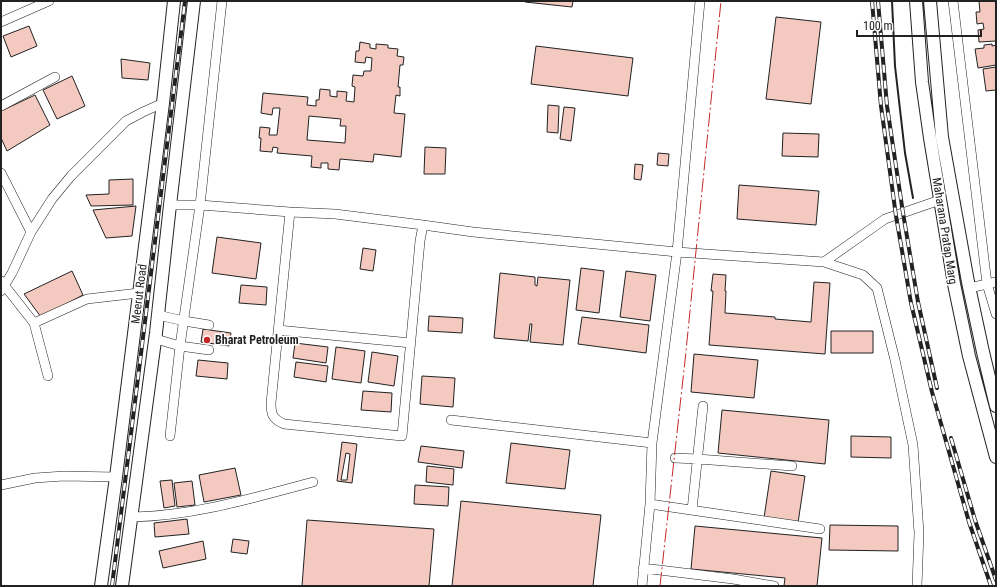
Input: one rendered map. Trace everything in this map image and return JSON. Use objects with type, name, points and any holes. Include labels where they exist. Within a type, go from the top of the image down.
[{"type":"main road","name":"Meerut Road","points":[[101,586],[163,103],[174,1]]},
{"type":"main road","name":"Meerut Road","points":[[122,586],[156,340],[194,1]]},
{"type":"main road","name":"Maharana Pratap Marg","points":[[916,1],[922,82],[954,284],[969,356],[996,457]]},
{"type":"main road","name":"Maharana Pratap Marg","points":[[930,1],[942,137],[969,288],[982,352],[996,406]]},
{"type":"main road","points":[[150,204],[170,205]]},
{"type":"street","points":[[1,22],[49,1]]},
{"type":"street","points":[[170,436],[180,346],[200,205],[222,1]]},
{"type":"street","points":[[642,586],[650,504],[652,443],[677,252],[700,1]]},
{"type":"street","points":[[953,1],[996,314]]},
{"type":"street","points":[[1,106],[55,77]]},
{"type":"street","points":[[48,376],[34,322],[2,286],[31,232],[52,199],[71,176],[126,121],[163,103]]},
{"type":"street","points":[[1,173],[31,232]]},
{"type":"street","points":[[824,262],[885,219],[940,200]]},
{"type":"street","points":[[170,205],[200,205],[335,214],[423,224],[473,232],[677,252],[824,262],[863,275],[877,288],[895,360],[913,445],[919,533],[917,586]]},
{"type":"street","points":[[290,212],[271,412],[276,420],[284,424],[402,436],[423,224]]},
{"type":"street","points":[[969,288],[992,283]]},
{"type":"street","points":[[34,322],[87,299],[139,293]]},
{"type":"street","points":[[158,315],[209,325]]},
{"type":"street","points":[[278,330],[411,343]]},
{"type":"street","points":[[156,340],[180,346],[209,350]]},
{"type":"street","points":[[692,510],[703,406]]},
{"type":"street","points":[[451,420],[652,443]]},
{"type":"street","points":[[675,458],[792,466]]},
{"type":"street","points":[[1,485],[36,478],[64,476],[116,477]]},
{"type":"street","points":[[132,517],[146,517],[198,511],[313,482]]},
{"type":"street","points":[[650,504],[820,529]]},
{"type":"street","points":[[644,568],[733,579],[774,586]]},
{"type":"building","points":[[525,1],[573,1],[572,7]]},
{"type":"building","points":[[979,1],[996,1],[996,41],[979,42],[978,30],[984,29],[983,23],[977,24],[976,12],[980,12]]},
{"type":"building","points":[[776,17],[821,22],[811,104],[766,99]]},
{"type":"building","points":[[29,26],[37,46],[11,57],[3,36]]},
{"type":"building","points":[[360,42],[370,44],[370,48],[376,49],[376,44],[388,45],[388,48],[398,49],[397,56],[404,57],[403,65],[400,65],[398,87],[400,87],[400,96],[396,95],[394,113],[405,114],[401,157],[374,154],[373,162],[340,159],[339,170],[328,169],[328,163],[321,163],[321,168],[311,167],[312,156],[277,153],[278,148],[273,147],[272,152],[260,151],[260,127],[270,128],[269,135],[277,135],[280,108],[273,108],[272,115],[261,113],[263,93],[308,97],[307,105],[316,106],[316,100],[319,100],[320,89],[330,90],[330,96],[337,97],[337,91],[347,92],[346,101],[354,102],[355,87],[352,86],[353,75],[363,76],[364,71],[371,71],[372,58],[366,57],[365,63],[355,62],[356,51],[359,51]],"holes":[[[309,116],[341,119],[340,126],[346,126],[345,143],[307,140]]]},
{"type":"building","points":[[992,44],[992,46],[996,45],[996,65],[978,68],[975,49],[984,48],[984,45]]},
{"type":"building","points":[[536,46],[633,58],[628,96],[531,84]]},
{"type":"building","points":[[121,59],[150,63],[148,80],[122,78]]},
{"type":"building","points":[[996,67],[996,90],[986,91],[983,69]]},
{"type":"building","points":[[72,76],[85,106],[57,119],[43,90]]},
{"type":"building","points":[[35,95],[50,125],[7,151],[1,138],[1,111]]},
{"type":"building","points":[[548,105],[559,106],[558,133],[547,132]]},
{"type":"building","points":[[564,107],[575,108],[571,141],[560,139]]},
{"type":"building","points":[[783,133],[819,134],[818,157],[782,156]]},
{"type":"building","points":[[425,147],[446,148],[445,174],[424,174]]},
{"type":"building","points":[[658,153],[669,154],[668,166],[657,165]]},
{"type":"building","points":[[635,164],[643,165],[641,180],[634,179]]},
{"type":"building","points":[[133,179],[133,205],[91,206],[86,195],[109,194],[109,180]]},
{"type":"building","points":[[739,185],[819,191],[816,225],[737,219]]},
{"type":"building","points":[[136,206],[132,236],[106,238],[93,210]]},
{"type":"building","points":[[217,237],[261,243],[256,279],[212,273]]},
{"type":"building","points":[[363,248],[376,250],[373,271],[360,269]]},
{"type":"building","points":[[581,268],[604,271],[599,313],[576,310]]},
{"type":"building","points":[[72,271],[83,295],[41,317],[24,294]]},
{"type":"building","points":[[626,271],[656,275],[650,321],[620,317]]},
{"type":"building","points":[[500,273],[535,277],[535,285],[537,286],[538,277],[570,280],[563,345],[530,342],[532,324],[530,324],[528,341],[494,338]]},
{"type":"building","points":[[713,274],[726,275],[725,313],[775,317],[775,319],[811,322],[814,282],[830,283],[825,354],[709,345]]},
{"type":"building","points":[[241,285],[267,287],[266,305],[239,303]]},
{"type":"building","points":[[429,316],[463,318],[462,333],[428,331]]},
{"type":"building","points":[[582,317],[649,325],[646,353],[578,344]]},
{"type":"building","points":[[203,329],[231,333],[229,346],[201,342]]},
{"type":"building","points":[[831,331],[873,331],[873,353],[831,353]]},
{"type":"building","points":[[295,343],[328,347],[326,363],[293,358]]},
{"type":"building","points":[[336,347],[365,351],[361,383],[332,379]]},
{"type":"building","points":[[372,352],[398,356],[394,386],[368,382]]},
{"type":"building","points":[[694,354],[758,360],[754,398],[691,392]]},
{"type":"building","points":[[198,360],[228,363],[227,379],[196,376]]},
{"type":"building","points":[[296,362],[328,366],[326,382],[294,377]]},
{"type":"building","points":[[422,376],[455,378],[453,407],[420,404]]},
{"type":"building","points":[[363,391],[392,393],[391,412],[361,410]]},
{"type":"building","points":[[722,410],[829,420],[825,464],[718,453]]},
{"type":"building","points":[[851,436],[891,437],[891,458],[851,457]]},
{"type":"building","points":[[342,442],[357,444],[352,483],[337,481]],"holes":[[[346,453],[350,454],[347,480],[341,480]]]},
{"type":"building","points":[[511,443],[570,450],[565,489],[506,483]]},
{"type":"building","points":[[421,446],[464,451],[462,468],[418,462]]},
{"type":"building","points":[[427,466],[454,469],[453,485],[426,482]]},
{"type":"building","points":[[235,468],[241,495],[204,502],[199,475]]},
{"type":"building","points":[[771,471],[805,476],[798,523],[764,518]]},
{"type":"building","points":[[172,480],[175,506],[164,508],[160,481]]},
{"type":"building","points":[[192,481],[195,505],[177,507],[174,483]]},
{"type":"building","points":[[415,485],[449,487],[448,506],[414,504]]},
{"type":"building","points":[[461,501],[601,515],[593,586],[452,586]]},
{"type":"building","points":[[187,519],[189,534],[155,537],[154,523]]},
{"type":"building","points":[[307,520],[434,529],[429,586],[302,586]]},
{"type":"building","points":[[830,525],[898,526],[898,551],[829,550]]},
{"type":"building","points":[[695,526],[822,538],[817,586],[784,586],[785,578],[691,569]]},
{"type":"building","points":[[233,539],[249,541],[247,554],[231,552]]},
{"type":"building","points":[[203,541],[206,559],[163,568],[159,551]]},
{"type":"railway","points":[[112,586],[185,1]]},
{"type":"railway","points":[[872,1],[881,106],[896,216],[911,303],[932,392],[969,522],[991,586]]},
{"type":"railway","points":[[878,1],[887,106],[903,213],[918,302],[937,388]]},
{"type":"railway","points":[[951,438],[975,520],[996,580]]},
{"type":"wall","points":[[892,1],[895,66],[905,153],[913,198]]},
{"type":"power","points":[[660,586],[685,361],[721,1]]},
{"type":"place","name":"Bharat Petroleum","points":[[207,340]]}]
